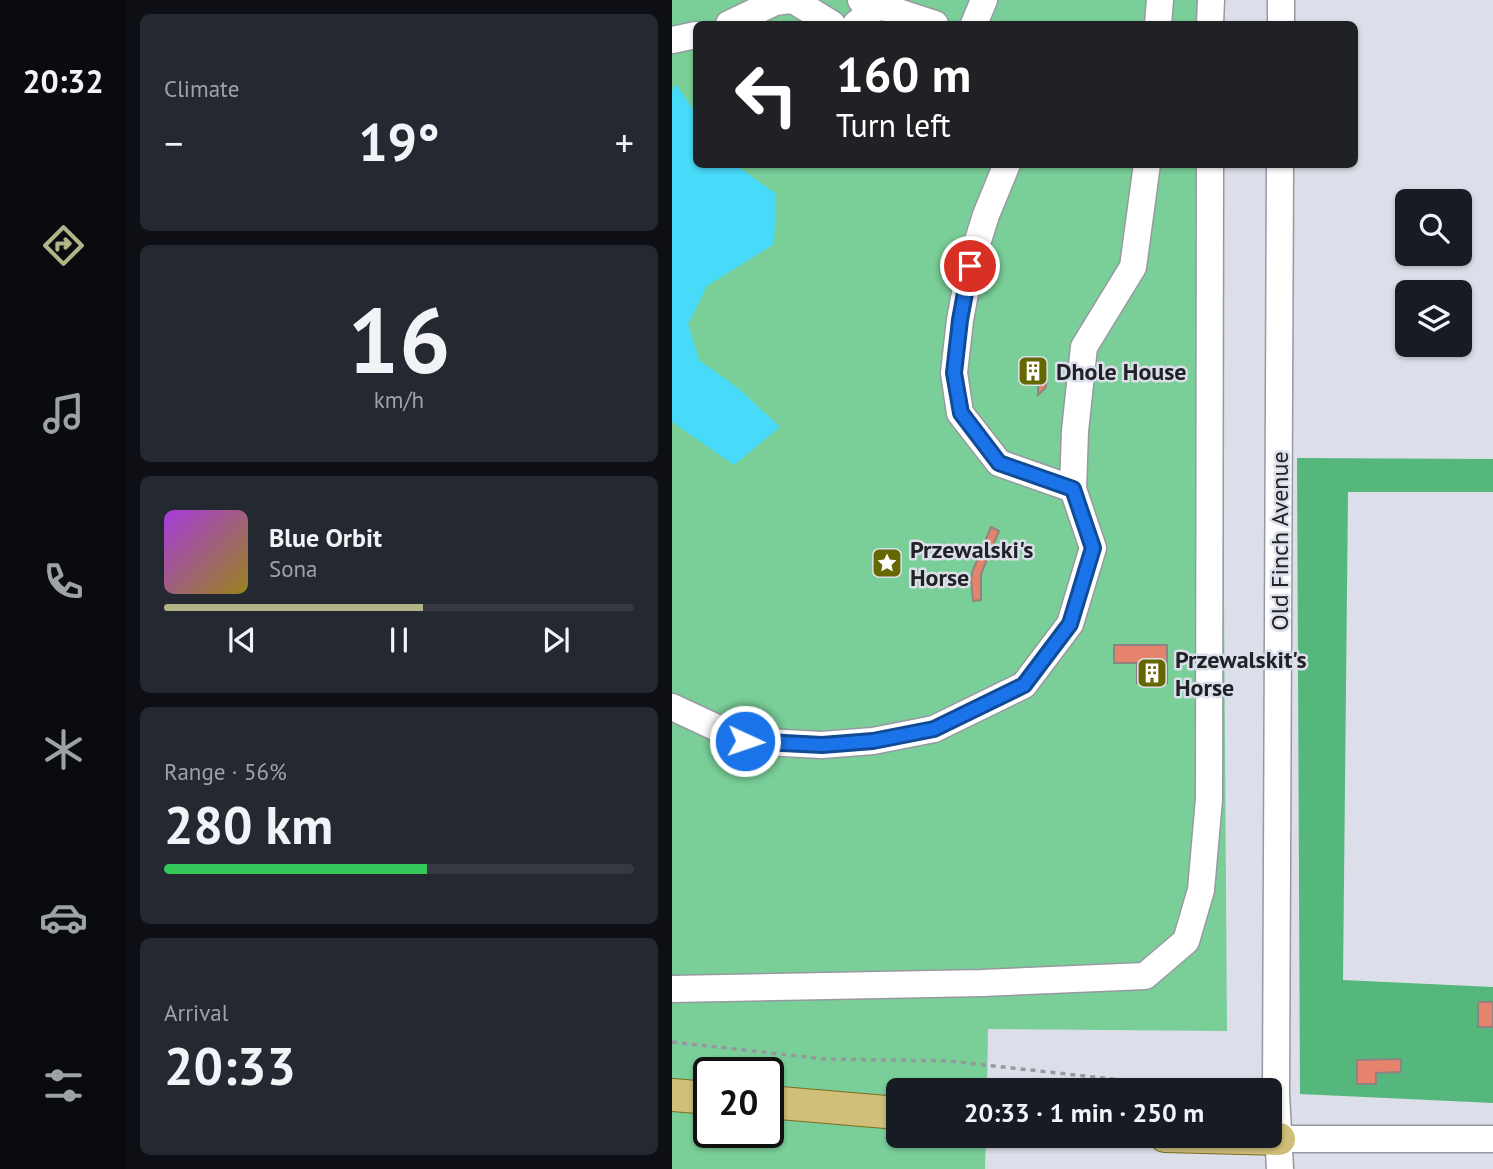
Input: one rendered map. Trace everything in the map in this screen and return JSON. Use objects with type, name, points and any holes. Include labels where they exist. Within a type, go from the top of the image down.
[{"type":"main road","points":[[672,1095],[693,1097]]},
{"type":"main road","points":[[784,1103],[886,1112]]},
{"type":"main road","points":[[1242,1148],[1280,1154]]},
{"type":"street","points":[[735,21],[775,2],[792,0],[827,21]]},
{"type":"street","points":[[975,21],[984,0]]},
{"type":"street","points":[[1158,21],[1160,0]]},
{"type":"street","points":[[1210,0],[1210,21]]},
{"type":"street","points":[[1281,0],[1281,21]]},
{"type":"street","points":[[858,21],[869,3],[926,21]]},
{"type":"street","points":[[672,40],[693,36]]},
{"type":"street","points":[[1005,168],[986,215],[970,266],[960,320],[954,373],[961,413],[999,463],[1073,489]]},
{"type":"street","points":[[672,707],[745,741],[822,745],[873,741],[934,729],[1024,685],[1070,624],[1093,548],[1073,489],[1074,431],[1084,347],[1133,267],[1146,168]]},
{"type":"street","points":[[672,989],[982,983],[1145,976],[1186,942],[1201,890],[1209,799],[1210,168]]},
{"type":"street","name":"Old Finch Avenue","points":[[1280,168],[1276,1094],[1280,1154]]},
{"type":"street","points":[[1280,1154],[1493,1139]]},
{"type":"path","points":[[672,1042],[824,1059],[949,1061],[1103,1078]]},
{"type":"green space","points":[[672,0],[1219,0],[1220,21],[693,21],[693,168],[1221,168],[1227,1031],[988,1029],[987,1078],[886,1078],[886,1148],[986,1148],[985,1169],[672,1169]]},
{"type":"green space","points":[[1297,458],[1493,459],[1493,492],[1348,492],[1343,980],[1493,987],[1493,1103],[1300,1094]]},
{"type":"water","points":[[676,84],[693,110],[693,168],[740,168],[776,194],[774,244],[707,286],[688,324],[699,360],[738,388],[780,427],[734,465],[672,422],[672,90]]},
{"type":"building","name":"Dhole House","points":[[1024,357],[1040,358],[1047,366],[1046,387],[1038,395],[1038,384],[1028,383],[1028,377],[1019,377]]},
{"type":"building","points":[[991,527],[999,531],[981,574],[981,600],[973,601],[973,570]]},
{"type":"building","name":"Przewalskit's Horse","points":[[1114,645],[1167,645],[1167,683],[1137,683],[1137,663],[1114,663]]},
{"type":"building","points":[[1478,1002],[1493,1002],[1493,1027],[1478,1027]]},
{"type":"building","points":[[1401,1059],[1401,1072],[1376,1073],[1376,1084],[1357,1084],[1357,1060]]},
{"type":"place","name":"Dhole House","points":[[1033,371]]},
{"type":"place","name":"Przewalski's Horse","points":[[887,563]]},
{"type":"place","name":"Przewalskit's Horse","points":[[1152,673]]},
{"type":"route","points":[[745,741],[822,745],[873,741],[934,729],[1024,685],[1070,624],[1093,548],[1073,489],[999,463],[961,413],[954,373],[970,266]]}]
